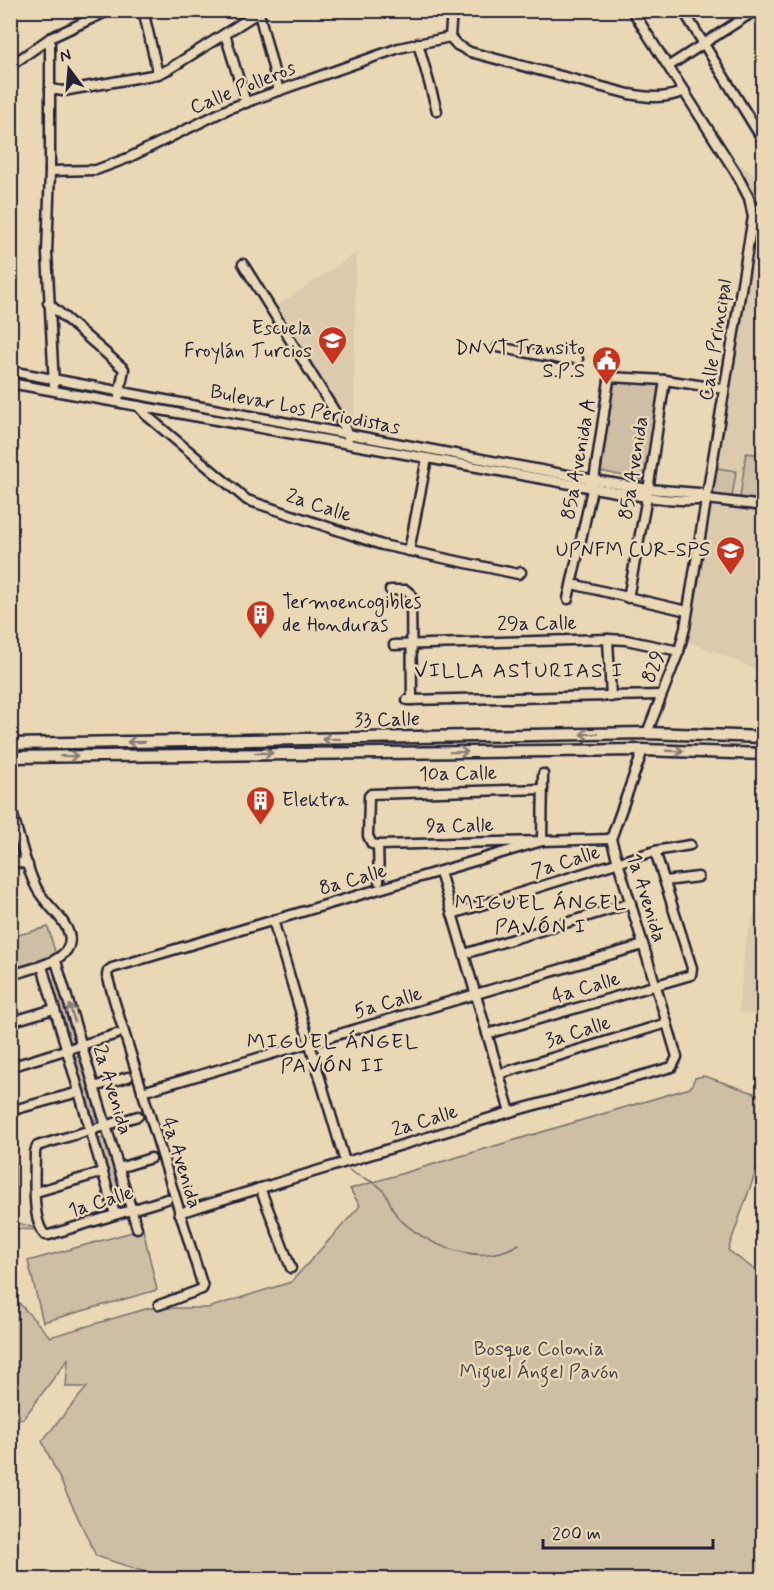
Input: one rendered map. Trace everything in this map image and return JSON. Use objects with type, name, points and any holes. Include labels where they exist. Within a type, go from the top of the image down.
[{"type":"main road","name":"33 Calle","points":[[10,742],[647,733],[764,737]]},
{"type":"main road","name":"33 Calle","points":[[10,757],[643,750],[764,754]]},
{"type":"street","points":[[10,66],[50,38],[96,13],[110,10]]},
{"type":"street","points":[[143,10],[158,74]]},
{"type":"street","points":[[452,10],[450,37],[457,45],[470,52],[655,99],[685,92]]},
{"type":"street","name":"Calle Principal","points":[[632,10],[745,187],[753,217],[687,611]]},
{"type":"street","points":[[683,10],[764,142]]},
{"type":"street","points":[[669,66],[756,10]]},
{"type":"street","points":[[50,89],[63,91],[158,74],[253,15],[258,15],[279,90]]},
{"type":"street","points":[[225,34],[246,103]]},
{"type":"street","name":"Calle Polleros","points":[[50,171],[96,170],[128,158],[220,113],[279,90],[418,43],[450,37]]},
{"type":"street","points":[[50,38],[50,171],[46,253],[54,391]]},
{"type":"street","points":[[418,43],[436,111]]},
{"type":"street","points":[[243,264],[349,439]]},
{"type":"street","points":[[48,303],[124,369],[117,402]]},
{"type":"street","points":[[498,347],[566,360],[578,359]]},
{"type":"street","name":"85a Avenida A","points":[[568,599],[593,484],[612,360]]},
{"type":"street","name":"Bulevar Los Periodistas","points":[[10,371],[349,439],[593,484],[648,493],[699,493],[707,499],[764,506]]},
{"type":"street","points":[[609,376],[665,380],[724,388]]},
{"type":"street","name":"85a Avenida","points":[[628,597],[648,493],[665,380]]},
{"type":"street","name":"Bulevar Los Periodistas","points":[[10,383],[138,406],[349,439],[427,458],[582,486],[593,484]]},
{"type":"street","name":"2a Calle","points":[[138,406],[154,423],[247,500],[382,545],[518,574],[521,572]]},
{"type":"street","points":[[409,551],[427,458]]},
{"type":"street","points":[[572,584],[687,611]]},
{"type":"street","points":[[390,590],[406,590],[411,594],[412,644],[409,700],[660,695]]},
{"type":"street","name":"829","points":[[647,733],[679,651],[687,611]]},
{"type":"street","points":[[608,639],[611,697]]},
{"type":"street","name":"29a Calle","points":[[394,645],[608,639],[626,640],[679,651]]},
{"type":"street","name":"1a Avenida","points":[[643,750],[610,839],[676,1057]]},
{"type":"street","points":[[542,841],[543,774]]},
{"type":"street","name":"10a Calle","points":[[378,845],[372,844],[368,836],[369,796],[375,792],[543,789]]},
{"type":"street","points":[[10,806],[37,889],[68,930],[69,943],[66,951],[56,961],[10,975]]},
{"type":"street","name":"8a Calle","points":[[108,970],[542,841],[610,839]]},
{"type":"street","name":"9a Calle","points":[[378,845],[542,841]]},
{"type":"street","points":[[378,845],[378,881]]},
{"type":"street","name":"7a Calle","points":[[452,915],[656,851],[690,845]]},
{"type":"street","points":[[10,849],[14,861],[28,865]]},
{"type":"street","points":[[656,851],[665,881],[698,878]]},
{"type":"street","points":[[440,872],[510,1112]]},
{"type":"street","name":"4a Calle","points":[[487,1034],[691,975],[693,972],[665,881]]},
{"type":"street","points":[[464,954],[630,903]]},
{"type":"street","points":[[273,920],[345,1162]]},
{"type":"street","name":"5a Calle","points":[[142,1092],[643,945]]},
{"type":"street","name":"2a Avenida","points":[[56,961],[137,1228]]},
{"type":"street","name":"2a Avenida","points":[[42,966],[115,1214]]},
{"type":"street","name":"4a Avenida","points":[[108,970],[107,975],[114,1003],[203,1287],[159,1305]]},
{"type":"street","points":[[10,1022],[54,1009]]},
{"type":"street","name":"3a Calle","points":[[499,1074],[667,1023]]},
{"type":"street","points":[[10,1067],[117,1034]]},
{"type":"street","name":"2a Calle","points":[[179,1213],[510,1112],[672,1067],[676,1057]]},
{"type":"street","points":[[94,1087],[128,1077]]},
{"type":"street","points":[[17,1109],[79,1092]]},
{"type":"street","points":[[103,1172],[36,1192],[36,1149],[41,1144],[138,1116]]},
{"type":"street","points":[[119,1168],[151,1158]]},
{"type":"street","points":[[260,1188],[291,1268]]},
{"type":"street","name":"1a Calle","points":[[36,1192],[35,1208],[40,1230],[45,1235],[167,1199]]},
{"type":"shaded area","points":[[733,159],[763,181],[763,500],[712,493],[757,234],[755,200]]},
{"type":"shaded area","name":"Escuela Froylán Turcios","points":[[356,253],[354,424],[347,425],[275,307]]},
{"type":"shaded area","name":"UPNFM CUR-SPS","points":[[712,505],[763,512],[763,673],[687,641]]},
{"type":"shaded area","points":[[763,883],[763,1015],[739,1013],[745,943]]},
{"type":"green space","points":[[613,381],[659,384],[645,480],[599,471]]},
{"type":"green space","points":[[746,453],[763,455],[763,501],[740,498]]},
{"type":"green space","points":[[717,468],[736,471],[732,497],[713,494]]},
{"type":"green space","points":[[48,927],[56,955],[11,969],[11,937]]},
{"type":"green space","points":[[57,979],[76,1038],[73,1043],[68,1041],[51,981]]},
{"type":"green space","points":[[76,1056],[83,1060],[98,1115],[96,1120],[91,1119],[74,1062]]},
{"type":"green space","name":"Bosque Colonia Miguel Ángel Pavón","points":[[704,1076],[763,1096],[763,1151],[728,1250],[763,1276],[763,1579],[187,1580],[183,1576],[142,1571],[96,1556],[42,1441],[87,1387],[66,1387],[68,1359],[23,1419],[11,1418],[10,1293],[50,1337],[149,1308],[208,1308],[291,1282],[360,1206],[350,1189],[690,1088],[695,1078]]},
{"type":"green space","points":[[11,1095],[15,1106],[16,1222],[40,1230],[17,1229],[11,1272]]},
{"type":"green space","points":[[100,1138],[106,1139],[124,1202],[122,1207],[117,1204],[97,1142]]},
{"type":"green space","points":[[143,1229],[157,1290],[43,1322],[28,1261]]},
{"type":"waterway","points":[[349,1170],[377,1185],[386,1194],[397,1216],[408,1227],[438,1244],[471,1254],[504,1251],[519,1244]]},
{"type":"place","name":"Escuela Froylán Turcios","points":[[333,366]]},
{"type":"place","name":"DNVT Transito S.P.S","points":[[606,386]]},
{"type":"place","name":"UPNFM CUR-SPS","points":[[731,576]]},
{"type":"place","name":"Termoencogibles de Honduras","points":[[261,640]]},
{"type":"place","name":"Elektra","points":[[261,826]]},
{"type":"district","name":"VILLA ASTURIAS I","points":[[519,671]]},
{"type":"district","name":"MIGUEL ÁNGEL PAVÓN I","points":[[541,915]]},
{"type":"district","name":"MIGUEL ÁNGEL PAVÓN II","points":[[333,1054]]}]
